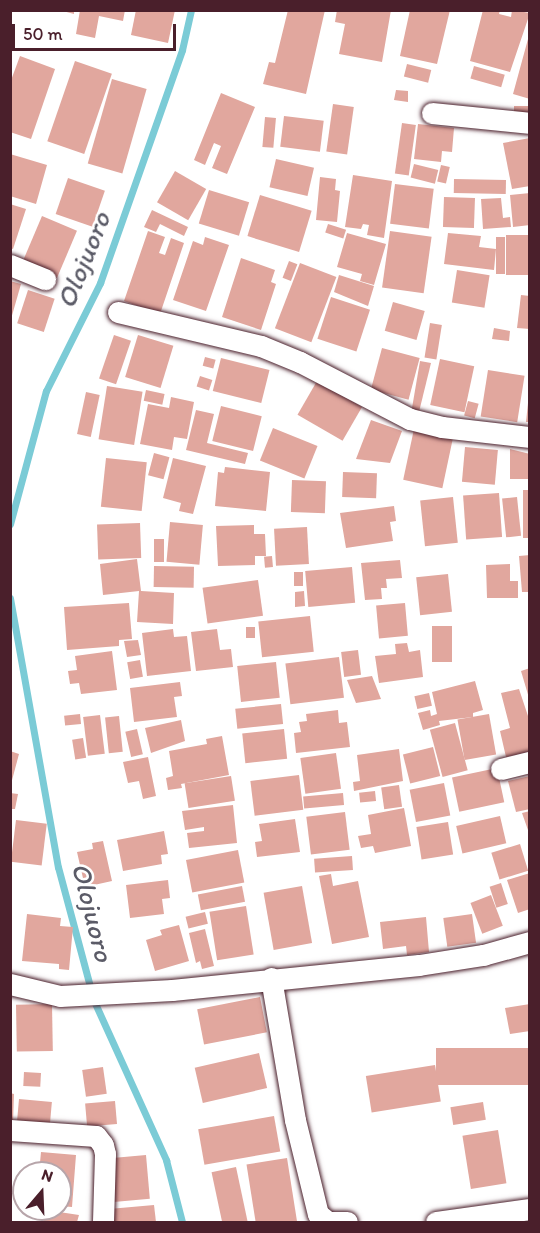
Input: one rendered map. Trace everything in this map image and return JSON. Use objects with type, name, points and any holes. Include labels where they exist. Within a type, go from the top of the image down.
[{"type":"street","points":[[432,113],[483,121],[530,123]]},
{"type":"street","points":[[10,265],[45,279]]},
{"type":"street","points":[[118,312],[261,346],[300,362],[410,419],[442,427],[530,437]]},
{"type":"street","points":[[501,769],[530,762]]},
{"type":"street","points":[[10,984],[60,996],[110,994],[419,965],[483,955],[530,942]]},
{"type":"street","points":[[271,978],[295,1120],[318,1214],[328,1222],[347,1222]]},
{"type":"street","points":[[10,1130],[96,1136],[103,1145],[105,1154],[103,1222]]},
{"type":"street","points":[[436,1222],[530,1209]]},
{"type":"building","points":[[59,10],[74,10],[74,14]]},
{"type":"building","points":[[80,10],[125,10],[123,21],[99,16],[95,38],[76,34]]},
{"type":"building","points":[[136,10],[175,10],[168,43],[131,35]]},
{"type":"building","points":[[288,10],[325,10],[306,94],[263,84],[269,62],[275,63]]},
{"type":"building","points":[[337,10],[391,10],[382,62],[339,54],[345,24],[335,22]]},
{"type":"building","points":[[410,10],[450,10],[437,64],[400,56]]},
{"type":"building","points":[[483,10],[500,10],[499,14],[511,17],[512,10],[530,13],[510,72],[470,61]]},
{"type":"building","points":[[528,39],[530,39],[530,99],[513,94]]},
{"type":"building","points":[[20,56],[55,69],[31,139],[10,132],[10,83]]},
{"type":"building","points":[[75,61],[112,74],[84,154],[47,141]]},
{"type":"building","points":[[407,64],[431,70],[428,83],[404,77]]},
{"type":"building","points":[[474,66],[505,75],[501,87],[470,78]]},
{"type":"building","points":[[112,79],[147,89],[122,174],[88,164]]},
{"type":"building","points":[[396,90],[408,91],[408,102],[394,100]]},
{"type":"building","points":[[221,93],[255,107],[227,174],[212,168],[221,146],[214,143],[205,165],[194,160]]},
{"type":"building","points":[[333,104],[354,107],[347,154],[326,152]]},
{"type":"building","points":[[514,106],[530,106],[530,119],[514,119]]},
{"type":"building","points":[[284,116],[324,121],[320,152],[280,147]]},
{"type":"building","points":[[265,117],[276,118],[273,148],[262,147]]},
{"type":"building","points":[[402,123],[416,125],[409,175],[395,174]]},
{"type":"building","points":[[418,124],[454,128],[452,152],[442,151],[441,162],[414,159]]},
{"type":"building","points":[[530,138],[530,186],[512,189],[503,143]]},
{"type":"building","points":[[10,154],[47,165],[36,204],[10,196]]},
{"type":"building","points":[[276,159],[314,168],[307,196],[269,187]]},
{"type":"building","points":[[414,164],[438,170],[435,184],[411,178]]},
{"type":"building","points":[[441,165],[450,167],[446,184],[437,182]]},
{"type":"building","points":[[175,171],[206,189],[188,220],[157,202]]},
{"type":"building","points":[[353,175],[392,181],[384,238],[367,235],[369,225],[363,224],[361,229],[345,227]]},
{"type":"building","points":[[320,177],[336,179],[335,190],[340,191],[337,222],[316,220]]},
{"type":"building","points":[[68,178],[105,191],[93,227],[56,214]]},
{"type":"building","points":[[454,179],[506,180],[506,194],[454,193]]},
{"type":"building","points":[[395,184],[434,189],[429,228],[390,224]]},
{"type":"building","points":[[209,190],[249,202],[239,236],[199,223]]},
{"type":"building","points":[[530,193],[530,225],[513,227],[510,195]]},
{"type":"building","points":[[260,195],[312,211],[299,252],[247,236]]},
{"type":"building","points":[[444,197],[475,198],[474,228],[443,227]]},
{"type":"building","points":[[501,198],[503,218],[510,217],[511,227],[483,229],[481,199]]},
{"type":"building","points":[[10,204],[26,209],[13,249],[10,248]]},
{"type":"building","points":[[152,210],[188,227],[184,236],[160,224],[156,232],[144,227]]},
{"type":"building","points":[[42,216],[77,231],[57,278],[22,263]]},
{"type":"building","points":[[328,224],[346,230],[343,238],[325,233]]},
{"type":"building","points":[[148,231],[165,237],[159,253],[165,255],[171,238],[184,243],[160,314],[124,301]]},
{"type":"building","points":[[390,231],[432,237],[424,293],[382,287]]},
{"type":"building","points":[[347,233],[386,244],[374,285],[360,281],[362,274],[337,267]]},
{"type":"building","points":[[448,233],[481,236],[479,247],[496,249],[494,270],[444,264]]},
{"type":"building","points":[[506,235],[530,235],[530,275],[506,275]]},
{"type":"building","points":[[205,237],[229,245],[206,311],[173,300],[193,241],[203,245]]},
{"type":"building","points":[[496,237],[505,237],[505,274],[496,274]]},
{"type":"building","points":[[241,258],[275,270],[271,282],[276,284],[261,330],[222,317]]},
{"type":"building","points":[[289,261],[297,264],[291,281],[283,278]]},
{"type":"building","points":[[300,263],[336,277],[311,342],[275,328]]},
{"type":"building","points":[[457,270],[490,275],[484,308],[452,303]]},
{"type":"building","points":[[339,275],[374,286],[368,306],[334,292]]},
{"type":"building","points":[[10,281],[21,284],[11,319],[10,319]]},
{"type":"building","points":[[28,290],[55,299],[44,332],[17,323]]},
{"type":"building","points":[[521,295],[530,296],[530,329],[517,328]]},
{"type":"building","points":[[331,297],[370,310],[356,352],[317,339]]},
{"type":"building","points":[[393,302],[425,311],[416,340],[385,331]]},
{"type":"building","points":[[430,323],[442,325],[436,359],[425,358]]},
{"type":"building","points":[[494,328],[510,331],[509,341],[492,339]]},
{"type":"building","points":[[114,335],[131,341],[116,384],[99,378]]},
{"type":"building","points":[[138,335],[173,346],[161,388],[125,377]]},
{"type":"building","points":[[382,348],[420,358],[409,400],[371,390]]},
{"type":"building","points":[[205,357],[216,360],[213,369],[203,366]]},
{"type":"building","points":[[221,358],[270,370],[261,403],[213,391]]},
{"type":"building","points":[[440,359],[474,366],[464,412],[430,405]]},
{"type":"building","points":[[420,361],[431,363],[418,416],[411,414]]},
{"type":"building","points":[[488,370],[525,376],[517,422],[481,416]]},
{"type":"building","points":[[200,376],[212,380],[209,390],[197,386]]},
{"type":"building","points":[[317,381],[362,407],[343,441],[298,415]]},
{"type":"building","points":[[107,386],[143,392],[134,445],[99,439]]},
{"type":"building","points":[[146,390],[165,394],[162,405],[144,401]]},
{"type":"building","points":[[86,392],[100,395],[91,437],[77,434]]},
{"type":"building","points":[[171,397],[194,402],[187,439],[174,437],[172,450],[140,444],[148,404],[169,408]]},
{"type":"building","points":[[468,401],[479,404],[475,418],[464,415]]},
{"type":"building","points":[[528,403],[530,403],[530,422],[526,422]]},
{"type":"building","points":[[221,406],[262,416],[253,451],[212,441]]},
{"type":"building","points":[[196,410],[214,414],[207,443],[248,453],[245,464],[186,450]]},
{"type":"building","points":[[371,420],[402,431],[390,463],[356,459]]},
{"type":"building","points":[[273,428],[318,446],[304,478],[260,460]]},
{"type":"building","points":[[414,429],[453,437],[442,488],[403,480]]},
{"type":"building","points":[[465,447],[498,450],[495,485],[462,482]]},
{"type":"building","points":[[510,449],[530,454],[530,479],[510,479]]},
{"type":"building","points":[[154,453],[169,457],[164,479],[148,475]]},
{"type":"building","points":[[106,458],[147,462],[142,511],[101,507]]},
{"type":"building","points":[[173,458],[206,466],[193,514],[179,511],[181,503],[163,498]]},
{"type":"building","points":[[225,467],[270,472],[266,511],[215,506],[218,472],[224,473]]},
{"type":"building","points":[[343,472],[377,473],[376,498],[342,497]]},
{"type":"building","points":[[292,480],[326,481],[325,513],[291,512]]},
{"type":"building","points":[[523,490],[530,490],[530,538],[523,538]]},
{"type":"building","points":[[499,493],[502,537],[466,539],[463,496]]},
{"type":"building","points":[[453,497],[458,543],[425,546],[420,500]]},
{"type":"building","points":[[517,497],[521,536],[506,537],[502,499]]},
{"type":"building","points":[[394,506],[396,521],[390,522],[393,541],[346,548],[340,513]]},
{"type":"building","points":[[170,522],[203,525],[199,565],[167,562]]},
{"type":"building","points":[[140,523],[141,558],[98,559],[97,525]]},
{"type":"building","points":[[254,525],[254,534],[265,534],[266,556],[255,556],[255,565],[218,566],[216,526]]},
{"type":"building","points":[[307,527],[309,564],[276,566],[274,529]]},
{"type":"building","points":[[154,539],[164,539],[164,562],[154,562]]},
{"type":"building","points":[[530,555],[530,592],[522,592],[519,556]]},
{"type":"building","points":[[272,556],[273,567],[265,568],[264,557]]},
{"type":"building","points":[[137,559],[141,591],[174,593],[173,624],[137,622],[139,591],[103,595],[100,564]]},
{"type":"building","points":[[400,560],[402,578],[386,579],[387,588],[381,588],[382,599],[365,600],[361,563]]},
{"type":"building","points":[[510,564],[510,581],[518,581],[518,598],[487,598],[486,565]]},
{"type":"building","points":[[154,566],[194,567],[194,588],[154,587]]},
{"type":"building","points":[[352,567],[355,603],[308,607],[305,571]]},
{"type":"building","points":[[294,572],[303,572],[303,586],[294,586]]},
{"type":"building","points":[[448,574],[452,612],[420,615],[416,577]]},
{"type":"building","points":[[258,580],[263,616],[208,623],[203,588]]},
{"type":"building","points":[[304,591],[305,606],[295,607],[295,592]]},
{"type":"building","points":[[129,603],[132,639],[119,640],[119,646],[67,650],[64,607]]},
{"type":"building","points":[[405,603],[408,636],[379,638],[376,606]]},
{"type":"building","points":[[310,616],[314,652],[262,657],[258,621]]},
{"type":"building","points":[[432,626],[452,626],[452,662],[432,662]]},
{"type":"building","points":[[246,627],[255,627],[255,638],[246,638]]},
{"type":"building","points":[[173,629],[174,637],[187,636],[191,671],[147,676],[142,633]]},
{"type":"building","points":[[217,629],[220,650],[231,649],[233,667],[196,671],[191,632]]},
{"type":"building","points":[[138,640],[141,655],[127,657],[124,641]]},
{"type":"building","points":[[407,643],[409,652],[420,650],[423,677],[379,683],[375,656],[396,654],[395,644]]},
{"type":"building","points":[[358,650],[361,675],[344,677],[341,652]]},
{"type":"building","points":[[112,651],[117,690],[81,694],[79,683],[70,684],[68,671],[77,670],[75,656]]},
{"type":"building","points":[[339,657],[344,698],[290,704],[285,664]]},
{"type":"building","points":[[140,660],[143,677],[130,679],[127,662]]},
{"type":"building","points":[[276,662],[280,698],[241,702],[237,666]]},
{"type":"building","points":[[530,668],[530,698],[529,698],[521,671]]},
{"type":"building","points":[[372,676],[381,699],[356,703],[347,680]]},
{"type":"building","points":[[475,681],[483,710],[473,713],[473,717],[439,721],[440,725],[423,730],[418,713],[430,710],[431,716],[437,714],[432,692]]},
{"type":"building","points":[[180,682],[182,696],[174,697],[177,717],[134,722],[130,688]]},
{"type":"building","points":[[519,689],[530,722],[530,752],[506,757],[500,731],[510,728],[501,693]]},
{"type":"building","points":[[429,693],[432,706],[417,709],[414,696]]},
{"type":"building","points":[[281,704],[283,724],[237,729],[235,709]]},
{"type":"building","points":[[338,710],[339,723],[347,722],[350,747],[296,753],[294,733],[301,732],[299,722],[307,721],[306,714]]},
{"type":"building","points":[[80,714],[81,724],[65,726],[64,716]]},
{"type":"building","points":[[489,714],[496,754],[465,760],[457,720]]},
{"type":"building","points":[[100,715],[105,754],[88,756],[83,717]]},
{"type":"building","points":[[119,716],[123,752],[109,753],[105,717]]},
{"type":"building","points":[[181,720],[185,741],[151,753],[145,728]]},
{"type":"building","points":[[455,723],[468,770],[443,777],[430,730]]},
{"type":"building","points":[[137,729],[143,754],[131,757],[125,732]]},
{"type":"building","points":[[284,729],[287,759],[245,763],[242,733]]},
{"type":"building","points":[[222,736],[229,775],[181,784],[182,788],[168,790],[166,778],[173,776],[169,751],[207,744],[206,739]]},
{"type":"building","points":[[83,738],[86,758],[75,759],[72,740]]},
{"type":"building","points":[[433,747],[440,776],[410,784],[403,754]]},
{"type":"building","points":[[399,749],[403,781],[354,791],[353,782],[360,781],[357,755]]},
{"type":"building","points":[[10,751],[19,754],[11,784],[10,783]]},
{"type":"building","points":[[336,753],[341,789],[305,794],[300,758]]},
{"type":"building","points":[[148,757],[156,796],[143,799],[139,781],[128,783],[123,762]]},
{"type":"building","points":[[497,768],[504,802],[459,812],[452,778]]},
{"type":"building","points":[[299,775],[303,810],[255,816],[250,781]]},
{"type":"building","points":[[231,776],[235,801],[188,808],[185,783]]},
{"type":"building","points":[[530,776],[530,809],[516,812],[508,781]]},
{"type":"building","points":[[444,783],[450,815],[416,822],[410,790]]},
{"type":"building","points":[[399,785],[402,807],[384,809],[381,788]]},
{"type":"building","points":[[375,791],[376,801],[360,803],[359,793]]},
{"type":"building","points":[[10,793],[18,794],[15,809],[10,809]]},
{"type":"building","points":[[343,793],[344,805],[304,808],[303,796]]},
{"type":"building","points":[[233,805],[237,843],[189,848],[187,833],[204,831],[204,827],[185,830],[182,811]]},
{"type":"building","points":[[404,808],[411,846],[375,853],[373,846],[361,848],[358,836],[371,834],[368,815]]},
{"type":"building","points":[[530,811],[530,833],[529,833],[522,813]]},
{"type":"building","points":[[345,812],[350,850],[311,854],[306,817]]},
{"type":"building","points":[[500,816],[506,843],[462,853],[456,826]]},
{"type":"building","points":[[295,819],[300,852],[257,857],[255,842],[262,841],[259,824]]},
{"type":"building","points":[[16,820],[47,824],[42,865],[11,862]]},
{"type":"building","points":[[448,822],[453,855],[422,860],[416,827]]},
{"type":"building","points":[[164,831],[168,854],[161,855],[162,864],[123,871],[117,840]]},
{"type":"building","points":[[103,841],[112,881],[85,887],[77,852],[93,849],[92,843]]},
{"type":"building","points":[[520,844],[528,871],[499,880],[491,853]]},
{"type":"building","points":[[238,850],[244,882],[192,893],[186,860]]},
{"type":"building","points":[[352,856],[353,870],[315,873],[314,859]]},
{"type":"building","points":[[530,873],[530,909],[518,913],[507,880]]},
{"type":"building","points":[[331,874],[333,886],[358,881],[369,937],[332,944],[319,876]]},
{"type":"building","points":[[168,880],[170,898],[162,899],[164,914],[130,918],[126,885]]},
{"type":"building","points":[[501,883],[508,904],[496,908],[490,887]]},
{"type":"building","points":[[242,886],[245,902],[201,910],[198,895]]},
{"type":"building","points":[[302,886],[312,943],[274,950],[264,893]]},
{"type":"building","points":[[491,895],[503,926],[482,934],[470,903]]},
{"type":"building","points":[[246,906],[254,954],[217,960],[209,912]]},
{"type":"building","points":[[205,912],[208,924],[188,928],[186,917]]},
{"type":"building","points":[[27,914],[61,918],[60,926],[73,927],[69,970],[59,969],[59,964],[22,961]]},
{"type":"building","points":[[472,914],[476,943],[447,947],[443,918]]},
{"type":"building","points":[[426,917],[429,952],[407,955],[406,946],[383,949],[380,922]]},
{"type":"building","points":[[179,925],[189,961],[155,971],[146,940],[162,935],[160,930]]},
{"type":"building","points":[[205,929],[214,966],[202,969],[200,961],[196,963],[189,933]]},
{"type":"building","points":[[260,997],[267,1032],[204,1045],[197,1009]]},
{"type":"building","points":[[52,1004],[53,1051],[17,1052],[16,1005]]},
{"type":"building","points":[[530,1004],[530,1031],[510,1034],[505,1008]]},
{"type":"building","points":[[436,1048],[530,1048],[530,1085],[436,1085]]},
{"type":"building","points":[[259,1053],[267,1088],[203,1103],[195,1068]]},
{"type":"building","points":[[435,1065],[441,1102],[372,1112],[366,1076]]},
{"type":"building","points":[[103,1067],[107,1094],[86,1097],[82,1070]]},
{"type":"building","points":[[24,1072],[41,1073],[40,1087],[23,1086]]},
{"type":"building","points":[[10,1093],[14,1094],[13,1122],[10,1122]]},
{"type":"building","points":[[19,1099],[52,1102],[50,1129],[17,1126]]},
{"type":"building","points":[[115,1101],[117,1124],[87,1127],[85,1104]]},
{"type":"building","points":[[483,1102],[486,1120],[453,1125],[450,1107]]},
{"type":"building","points":[[274,1116],[280,1151],[204,1165],[198,1129]]},
{"type":"building","points":[[498,1130],[506,1183],[471,1189],[462,1136]]},
{"type":"building","points":[[41,1152],[76,1155],[72,1207],[72,1161],[40,1161]]},
{"type":"building","points":[[146,1155],[150,1199],[111,1202],[107,1158]]},
{"type":"building","points":[[287,1158],[297,1222],[256,1222],[247,1164]]},
{"type":"building","points":[[236,1167],[248,1222],[222,1222],[212,1172]]},
{"type":"building","points":[[154,1205],[156,1222],[110,1222],[109,1209]]},
{"type":"building","points":[[72,1214],[79,1215],[77,1222],[43,1222],[72,1221]]},
{"type":"waterway","name":"Olojuoro","points":[[10,524],[46,391],[100,283],[182,50],[191,10]]},
{"type":"waterway","name":"Olojuoro","points":[[10,598],[58,867],[94,1001],[166,1160],[182,1222]]}]
